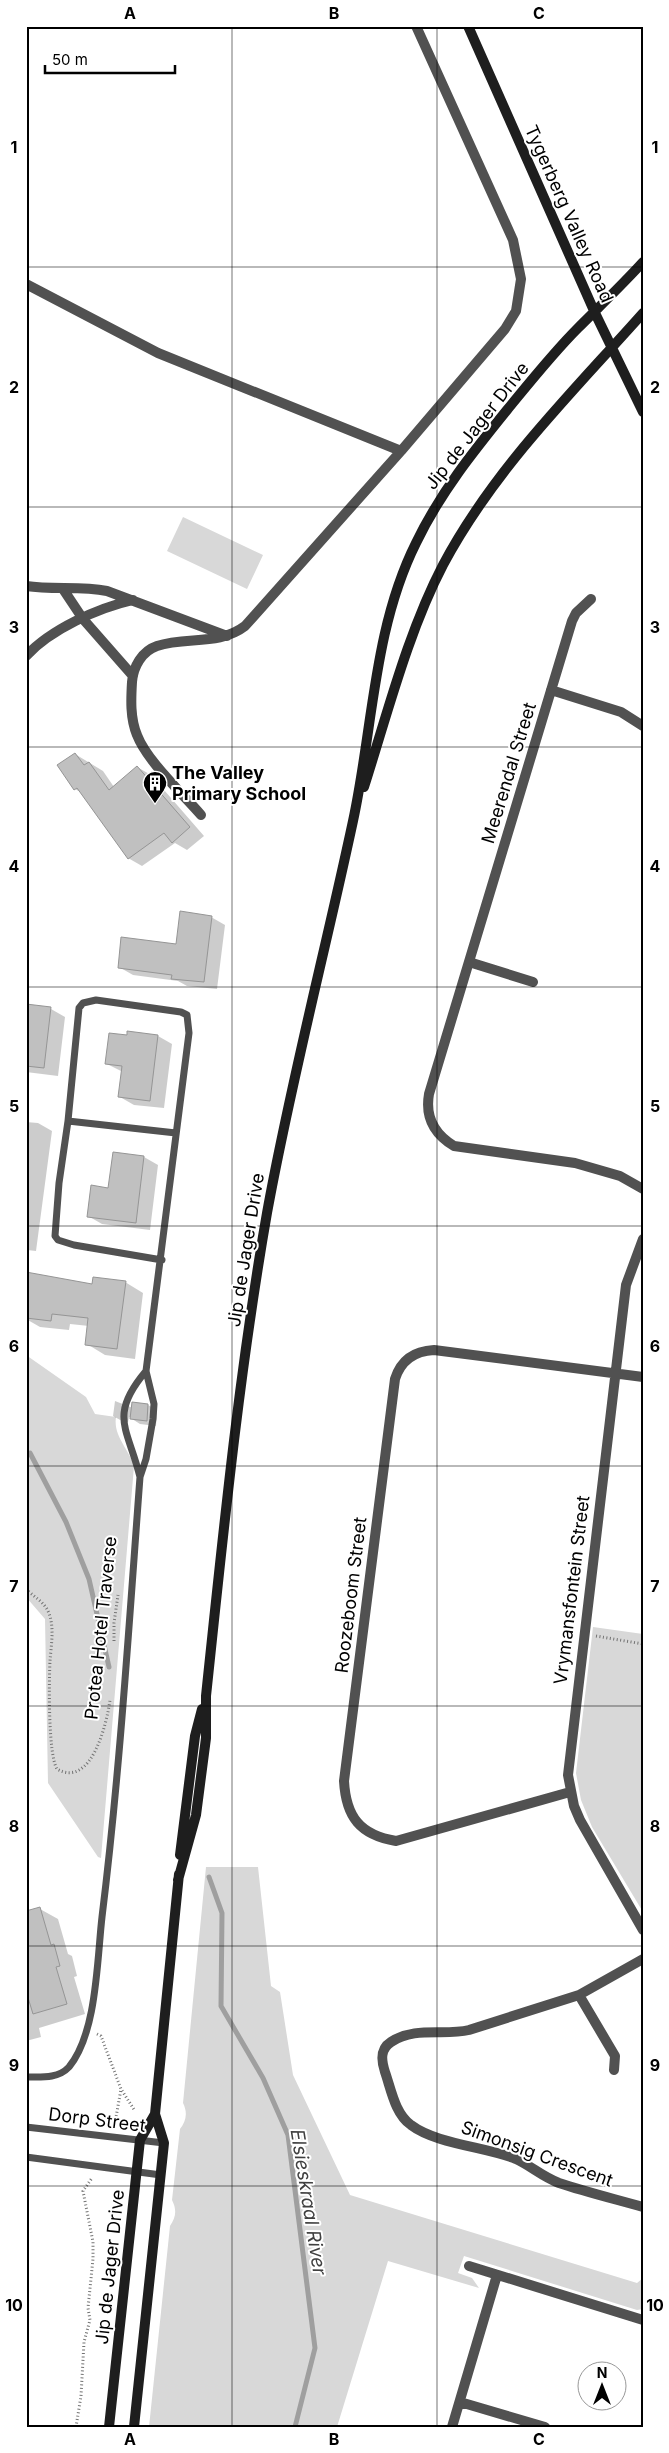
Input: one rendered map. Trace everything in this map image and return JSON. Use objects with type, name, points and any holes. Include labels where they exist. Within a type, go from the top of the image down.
[{"type":"main road","name":"Tygerberg Valley Road","points":[[468,26],[595,313],[643,412]]},
{"type":"main road","name":"Jip de Jager Drive","points":[[134,2427],[164,2143],[155,2114],[178,1880],[196,1815],[206,1738],[206,1696],[238,1398],[267,1216],[290,1094],[354,816],[376,673],[397,591],[413,548],[433,510],[461,467],[527,386],[577,329],[595,313],[643,262]]},
{"type":"main road","name":"Jip de Jager Drive","points":[[354,816],[409,649],[447,559],[464,528],[499,476],[593,366],[643,313]]},
{"type":"main road","name":"Jip de Jager Drive","points":[[109,2427],[140,2140],[155,2114]]},
{"type":"street","points":[[201,815],[145,750],[136,734],[131,702],[133,676],[137,663],[155,646],[228,637],[245,626],[401,451],[505,329],[516,311],[521,279],[517,255],[505,221],[416,26]]},
{"type":"street","points":[[26,284],[158,353],[401,451]]},
{"type":"street","points":[[26,586],[63,589],[88,588],[133,600],[228,637]]},
{"type":"street","points":[[63,589],[83,619],[133,676]]},
{"type":"street","name":"Meerendal Street","points":[[591,599],[576,613],[551,690],[429,1094],[430,1119],[439,1135],[446,1141],[463,1149],[575,1163],[620,1176],[643,1189]]},
{"type":"street","points":[[26,656],[44,640],[83,619],[106,607],[133,600]]},
{"type":"street","points":[[551,690],[621,712],[643,726]]},
{"type":"street","points":[[469,962],[533,982]]},
{"type":"street","name":"Vrymansfontein Street","points":[[643,1239],[626,1285],[569,1758],[570,1792],[574,1806],[586,1833],[643,1930]]},
{"type":"street","name":"Roozeboom Street","points":[[570,1792],[408,1840],[396,1841],[379,1838],[359,1826],[349,1810],[344,1781],[393,1393],[398,1369],[411,1355],[422,1351],[434,1350],[643,1376]]},
{"type":"street","name":"Simonsig Crescent","points":[[643,1960],[579,1995],[469,2030],[452,2033],[426,2032],[399,2038],[390,2042],[383,2051],[381,2060],[397,2107],[411,2125],[435,2136],[515,2159],[558,2183],[643,2207]]},
{"type":"street","points":[[579,1995],[615,2056],[614,2070]]},
{"type":"street","points":[[469,2266],[643,2320]]},
{"type":"street","points":[[452,2427],[497,2275]]},
{"type":"street","points":[[460,2402],[544,2427]]},
{"type":"lane","points":[[26,2077],[56,2076],[68,2068],[85,2035],[92,2007],[120,1751],[140,1477],[148,1450],[154,1404],[146,1371],[162,1260],[176,1133],[190,1033],[187,1015],[181,1012],[96,1000],[83,1003],[79,1008],[68,1121],[59,1183],[55,1236],[58,1240],[74,1245],[162,1260]]},
{"type":"lane","points":[[68,1121],[176,1133]]},
{"type":"lane","points":[[140,1477],[135,1455],[126,1436],[124,1420],[126,1401],[131,1388],[146,1371]]},
{"type":"lane","name":"Dorp Street","points":[[26,2126],[164,2143]]},
{"type":"lane","points":[[26,2156],[161,2175]]},
{"type":"path","name":"Protea Hotel Traverse","points":[[26,1589],[44,1606],[50,1615],[52,1638],[51,1718],[53,1756],[57,1769],[67,1773],[75,1772],[91,1757],[103,1732],[110,1695]]},
{"type":"path","name":"Protea Hotel Traverse","points":[[114,1648],[114,1617],[120,1589]]},
{"type":"path","points":[[584,1634],[643,1644]]},
{"type":"path","points":[[95,2033],[101,2036],[121,2089],[135,2111]]},
{"type":"path","points":[[115,2123],[121,2089]]},
{"type":"path","points":[[76,2427],[81,2396],[84,2342],[90,2320],[88,2308],[93,2242],[83,2191],[92,2178]]},
{"type":"shaded area","points":[[183,517],[263,555],[247,589],[167,551]]},
{"type":"shaded area","points":[[26,1355],[86,1397],[95,1414],[116,1417],[119,1436],[134,1466],[101,1858],[98,1857],[48,1783],[45,1619],[26,1597]]},
{"type":"shaded area","points":[[593,1627],[643,1634],[643,1912],[592,1827],[581,1800],[576,1773]]},
{"type":"shaded area","points":[[206,1867],[258,1867],[271,1986],[280,1992],[293,2075],[350,2195],[637,2283],[643,2278],[643,2309],[637,2310],[464,2256],[458,2273],[472,2278],[479,2288],[388,2261],[337,2427],[149,2427],[170,2226],[174,2220],[175,2213],[172,2200],[180,2129],[186,2117],[183,2103]]},
{"type":"building","points":[[75,753],[84,765],[89,762],[109,790],[137,766],[190,827],[172,843],[164,833],[128,859],[77,788],[74,790],[57,765]]},
{"type":"building","points":[[180,911],[212,916],[204,982],[171,979],[172,975],[118,968],[121,937],[176,944]]},
{"type":"building","points":[[26,1004],[51,1007],[44,1068],[26,1066]]},
{"type":"building","points":[[127,1031],[158,1035],[150,1101],[118,1097],[122,1066],[105,1064],[109,1033],[127,1035]]},
{"type":"building","points":[[113,1152],[144,1156],[136,1223],[87,1217],[91,1185],[108,1188]]},
{"type":"building","points":[[26,1272],[92,1284],[93,1277],[126,1281],[117,1349],[85,1345],[88,1318],[52,1314],[51,1321],[26,1318]]},
{"type":"building","points":[[132,1402],[148,1404],[147,1421],[130,1419]]},
{"type":"building","points":[[40,1907],[51,1945],[54,1944],[60,1966],[56,1967],[67,2004],[33,2014],[26,1991],[26,1911]]},
{"type":"waterway","name":"Elsieskraal River","points":[[30,1453],[66,1522],[89,1579],[109,1667]]},
{"type":"waterway","name":"Elsieskraal River","points":[[209,1877],[222,1913],[221,2006],[263,2078],[288,2135],[315,2348],[295,2427]]},
{"type":"place","name":"The Valley Primary School","points":[[155,804]]}]
